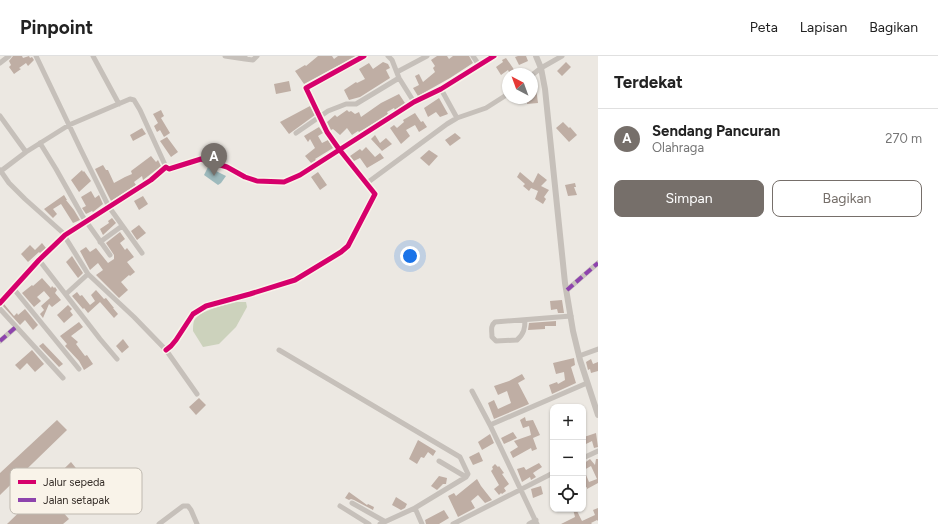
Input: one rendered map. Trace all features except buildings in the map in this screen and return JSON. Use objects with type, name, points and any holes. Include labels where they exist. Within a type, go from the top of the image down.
[{"type":"street","points":[[0,63],[9,56]]},
{"type":"street","points":[[36,56],[109,206],[142,254]]},
{"type":"street","points":[[93,56],[119,104]]},
{"type":"street","points":[[225,56],[253,60],[257,56]]},
{"type":"street","points":[[166,350],[176,340],[193,314],[206,306],[295,280],[348,246],[375,194],[327,132],[306,88],[364,56]]},
{"type":"street","points":[[388,56],[392,60],[399,78],[414,102]]},
{"type":"street","points":[[397,72],[427,56]]},
{"type":"street","points":[[473,56],[479,65]]},
{"type":"street","points":[[197,394],[166,350],[134,317],[88,274],[65,235],[9,183],[0,170],[70,124],[130,99],[136,101],[166,167],[169,169],[201,160],[227,167],[252,180],[264,182],[284,182],[300,175],[414,102],[440,89],[494,56]]},
{"type":"street","points":[[536,56],[541,68],[546,96],[571,316],[579,356],[587,383],[596,402],[598,415]]},
{"type":"street","points":[[538,70],[562,56]]},
{"type":"street","points":[[296,132],[320,116],[342,105],[356,104],[399,78]]},
{"type":"street","points":[[440,89],[457,118]]},
{"type":"street","points":[[367,184],[441,128],[457,118],[486,108],[502,98]]},
{"type":"street","points":[[0,116],[26,152]]},
{"type":"street","points":[[40,143],[56,168],[86,222],[110,255]]},
{"type":"street","points":[[0,303],[39,260],[65,235],[151,180],[166,167]]},
{"type":"street","points":[[100,242],[122,226]]},
{"type":"street","points":[[39,260],[117,359]]},
{"type":"street","points":[[567,290],[598,263]]},
{"type":"street","points":[[66,294],[88,274]]},
{"type":"street","points":[[13,288],[79,369]]},
{"type":"street","points":[[0,309],[63,378]]},
{"type":"street","points":[[525,320],[522,334],[517,340],[496,341],[492,337],[492,327],[495,322],[571,316]]},
{"type":"street","points":[[0,341],[16,327]]},
{"type":"street","points":[[579,356],[598,349]]},
{"type":"street","points":[[279,350],[458,456],[468,474],[466,477],[415,508],[382,523],[352,503]]},
{"type":"street","points":[[490,425],[587,383]]},
{"type":"street","points":[[472,391],[521,488],[536,522],[529,524]]},
{"type":"street","points":[[586,456],[598,450]]},
{"type":"street","points":[[439,461],[466,477]]},
{"type":"street","points":[[453,524],[550,474]]},
{"type":"street","points":[[159,524],[182,506],[188,506],[197,524]]},
{"type":"street","points":[[340,506],[369,524]]},
{"type":"street","points":[[415,508],[422,524]]},
{"type":"green space","points":[[237,302],[246,302],[247,307],[236,327],[219,344],[203,347],[193,331],[194,321],[197,317],[213,308]]},
{"type":"water","points":[[208,167],[226,176],[221,183],[218,185],[204,175]]},
{"type":"marked path","points":[[567,290],[598,263]]},
{"type":"marked path","points":[[0,341],[16,327]]},
{"type":"cycle path","points":[[166,350],[176,340],[193,314],[206,306],[295,280],[341,252],[348,246],[375,194],[327,132],[306,88],[364,56]]},
{"type":"cycle path","points":[[0,303],[39,260],[65,235],[151,180],[166,167],[169,169],[201,159],[227,167],[245,177],[257,181],[284,182],[300,175],[414,102],[441,89],[494,56]]},
{"type":"place","name":"Sendang Pancuran","points":[[214,176]]}]
